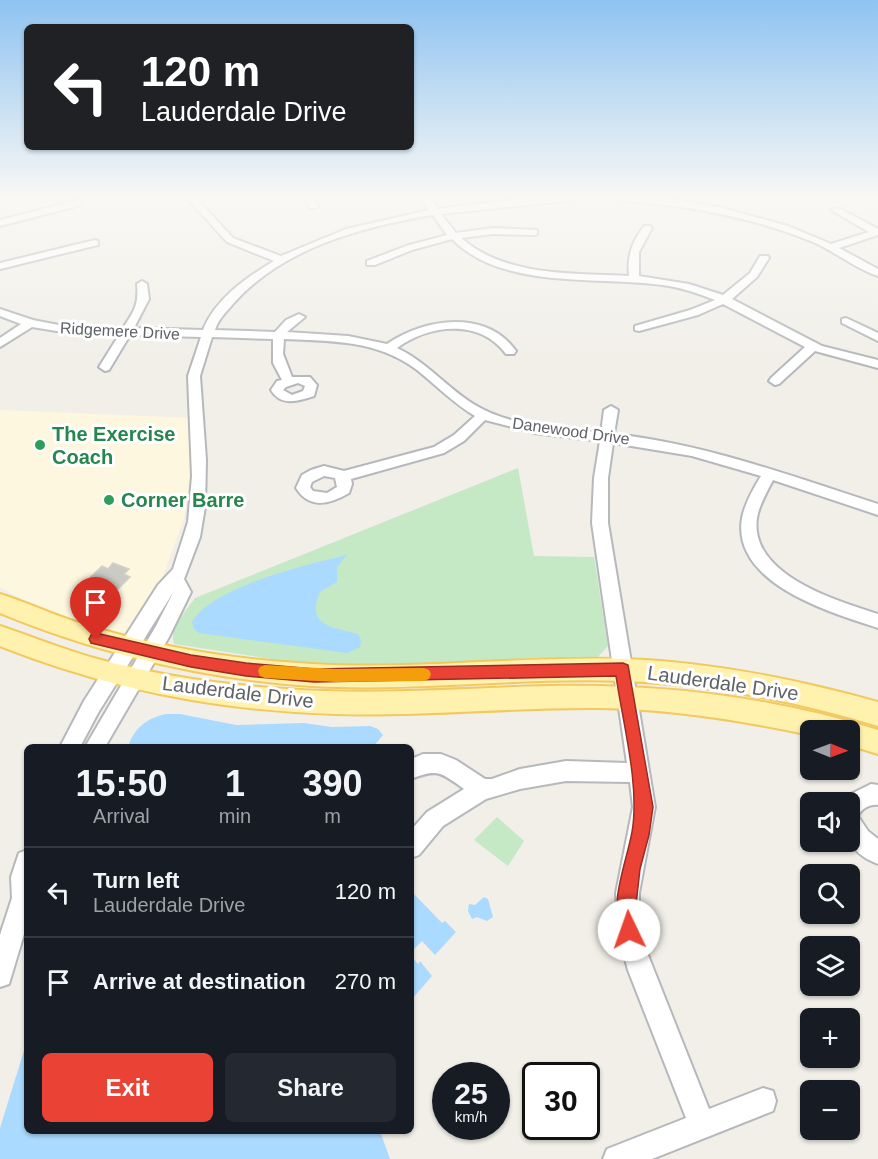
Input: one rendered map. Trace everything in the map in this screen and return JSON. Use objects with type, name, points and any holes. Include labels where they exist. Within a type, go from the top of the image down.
[{"type":"main road","name":"Lauderdale Drive","points":[[0,603],[74,632],[139,650],[246,669],[325,676],[623,670],[687,674],[812,696],[878,714]]},
{"type":"main road","name":"Lauderdale Drive","points":[[0,636],[63,659],[218,693],[326,703],[627,698],[705,704],[800,721]]},
{"type":"main road","points":[[860,736],[878,742]]},
{"type":"street","points":[[0,266],[62,251]]},
{"type":"street","points":[[258,251],[281,260]]},
{"type":"street","points":[[72,744],[139,650],[169,619],[183,592],[176,581],[194,533],[200,499],[201,470],[194,389],[196,364],[206,334],[234,295],[281,260],[299,251]]},
{"type":"street","points":[[371,263],[399,251]]},
{"type":"street","points":[[472,251],[481,257],[527,272],[564,276],[634,278],[680,285],[724,300],[813,346],[878,364]]},
{"type":"street","points":[[634,251],[634,278]]},
{"type":"street","points":[[838,251],[878,273]]},
{"type":"street","points":[[639,328],[692,313],[724,300],[746,285],[764,258]]},
{"type":"street","points":[[105,367],[143,303],[142,284]]},
{"type":"street","name":"Ridgemere Drive","points":[[0,312],[30,324],[69,330],[206,334]]},
{"type":"street","points":[[288,380],[280,370],[276,358],[280,336],[286,324],[299,316]]},
{"type":"street","points":[[846,321],[878,338]]},
{"type":"street","points":[[0,343],[30,324]]},
{"type":"street","points":[[389,348],[421,330],[454,326],[483,331],[502,341],[510,351]]},
{"type":"street","name":"Danewood Drive","points":[[206,334],[348,339],[389,348],[409,358],[459,401],[483,415],[525,427],[607,437],[707,455],[878,510]]},
{"type":"street","points":[[775,381],[813,346]]},
{"type":"street","points":[[611,410],[601,478],[600,523],[644,807],[640,835],[631,869],[627,905],[629,930],[636,960],[704,1126]]},
{"type":"street","points":[[342,476],[440,450],[459,438],[483,415]]},
{"type":"street","points":[[769,474],[750,516],[748,526],[755,550],[763,561],[781,579],[814,600],[878,621]]},
{"type":"street","points":[[95,744],[123,674]]},
{"type":"street","points":[[414,767],[419,764],[442,762],[483,789]]},
{"type":"street","points":[[414,844],[435,819],[483,789],[520,779],[566,771],[639,773]]},
{"type":"street","points":[[860,801],[874,795]]},
{"type":"street","points":[[860,839],[878,853]]},
{"type":"street","points":[[24,871],[22,877],[24,889]]},
{"type":"street","points":[[0,975],[24,898]]},
{"type":"street","points":[[617,1159],[763,1101]]},
{"type":"shaded area","points":[[0,410],[192,418],[191,471],[184,519],[162,578],[138,623],[127,634],[112,635],[47,614],[0,587]]},
{"type":"green space","points":[[518,468],[534,556],[594,557],[608,646],[596,659],[324,667],[174,644],[173,632],[195,598]]},
{"type":"green space","points":[[497,817],[524,841],[508,866],[474,840]]},
{"type":"water","points":[[347,555],[337,567],[337,582],[320,592],[316,612],[324,624],[358,634],[361,640],[360,647],[347,653],[199,633],[194,629],[192,622],[203,609],[219,598],[262,579]]},
{"type":"water","points":[[166,714],[180,714],[236,725],[304,723],[332,727],[370,726],[378,729],[383,735],[376,744],[129,744],[138,729],[153,718]]},
{"type":"water","points":[[414,894],[442,923],[445,921],[456,932],[435,955],[422,941],[414,949]]},
{"type":"water","points":[[484,897],[488,899],[493,917],[487,921],[477,917],[472,919],[468,911],[469,904],[475,905]]},
{"type":"water","points":[[414,959],[418,964],[420,961],[432,976],[414,997]]},
{"type":"water","points":[[24,1051],[24,1134],[381,1134],[390,1159],[0,1159],[0,1128]]},
{"type":"building","points":[[113,563],[129,569],[124,574],[130,577],[116,591],[110,588],[104,594],[88,588],[94,582],[88,580],[102,566],[108,569]]},
{"type":"slow traffic","points":[[265,671],[336,676],[424,674]]},
{"type":"place","name":"The Exercise Coach","points":[[40,445]]},
{"type":"place","name":"Corner Barre","points":[[109,500]]},
{"type":"route","points":[[96,639],[148,653],[191,661],[314,675],[366,676],[623,670],[644,807],[640,835],[631,869],[627,905],[629,930]]}]
